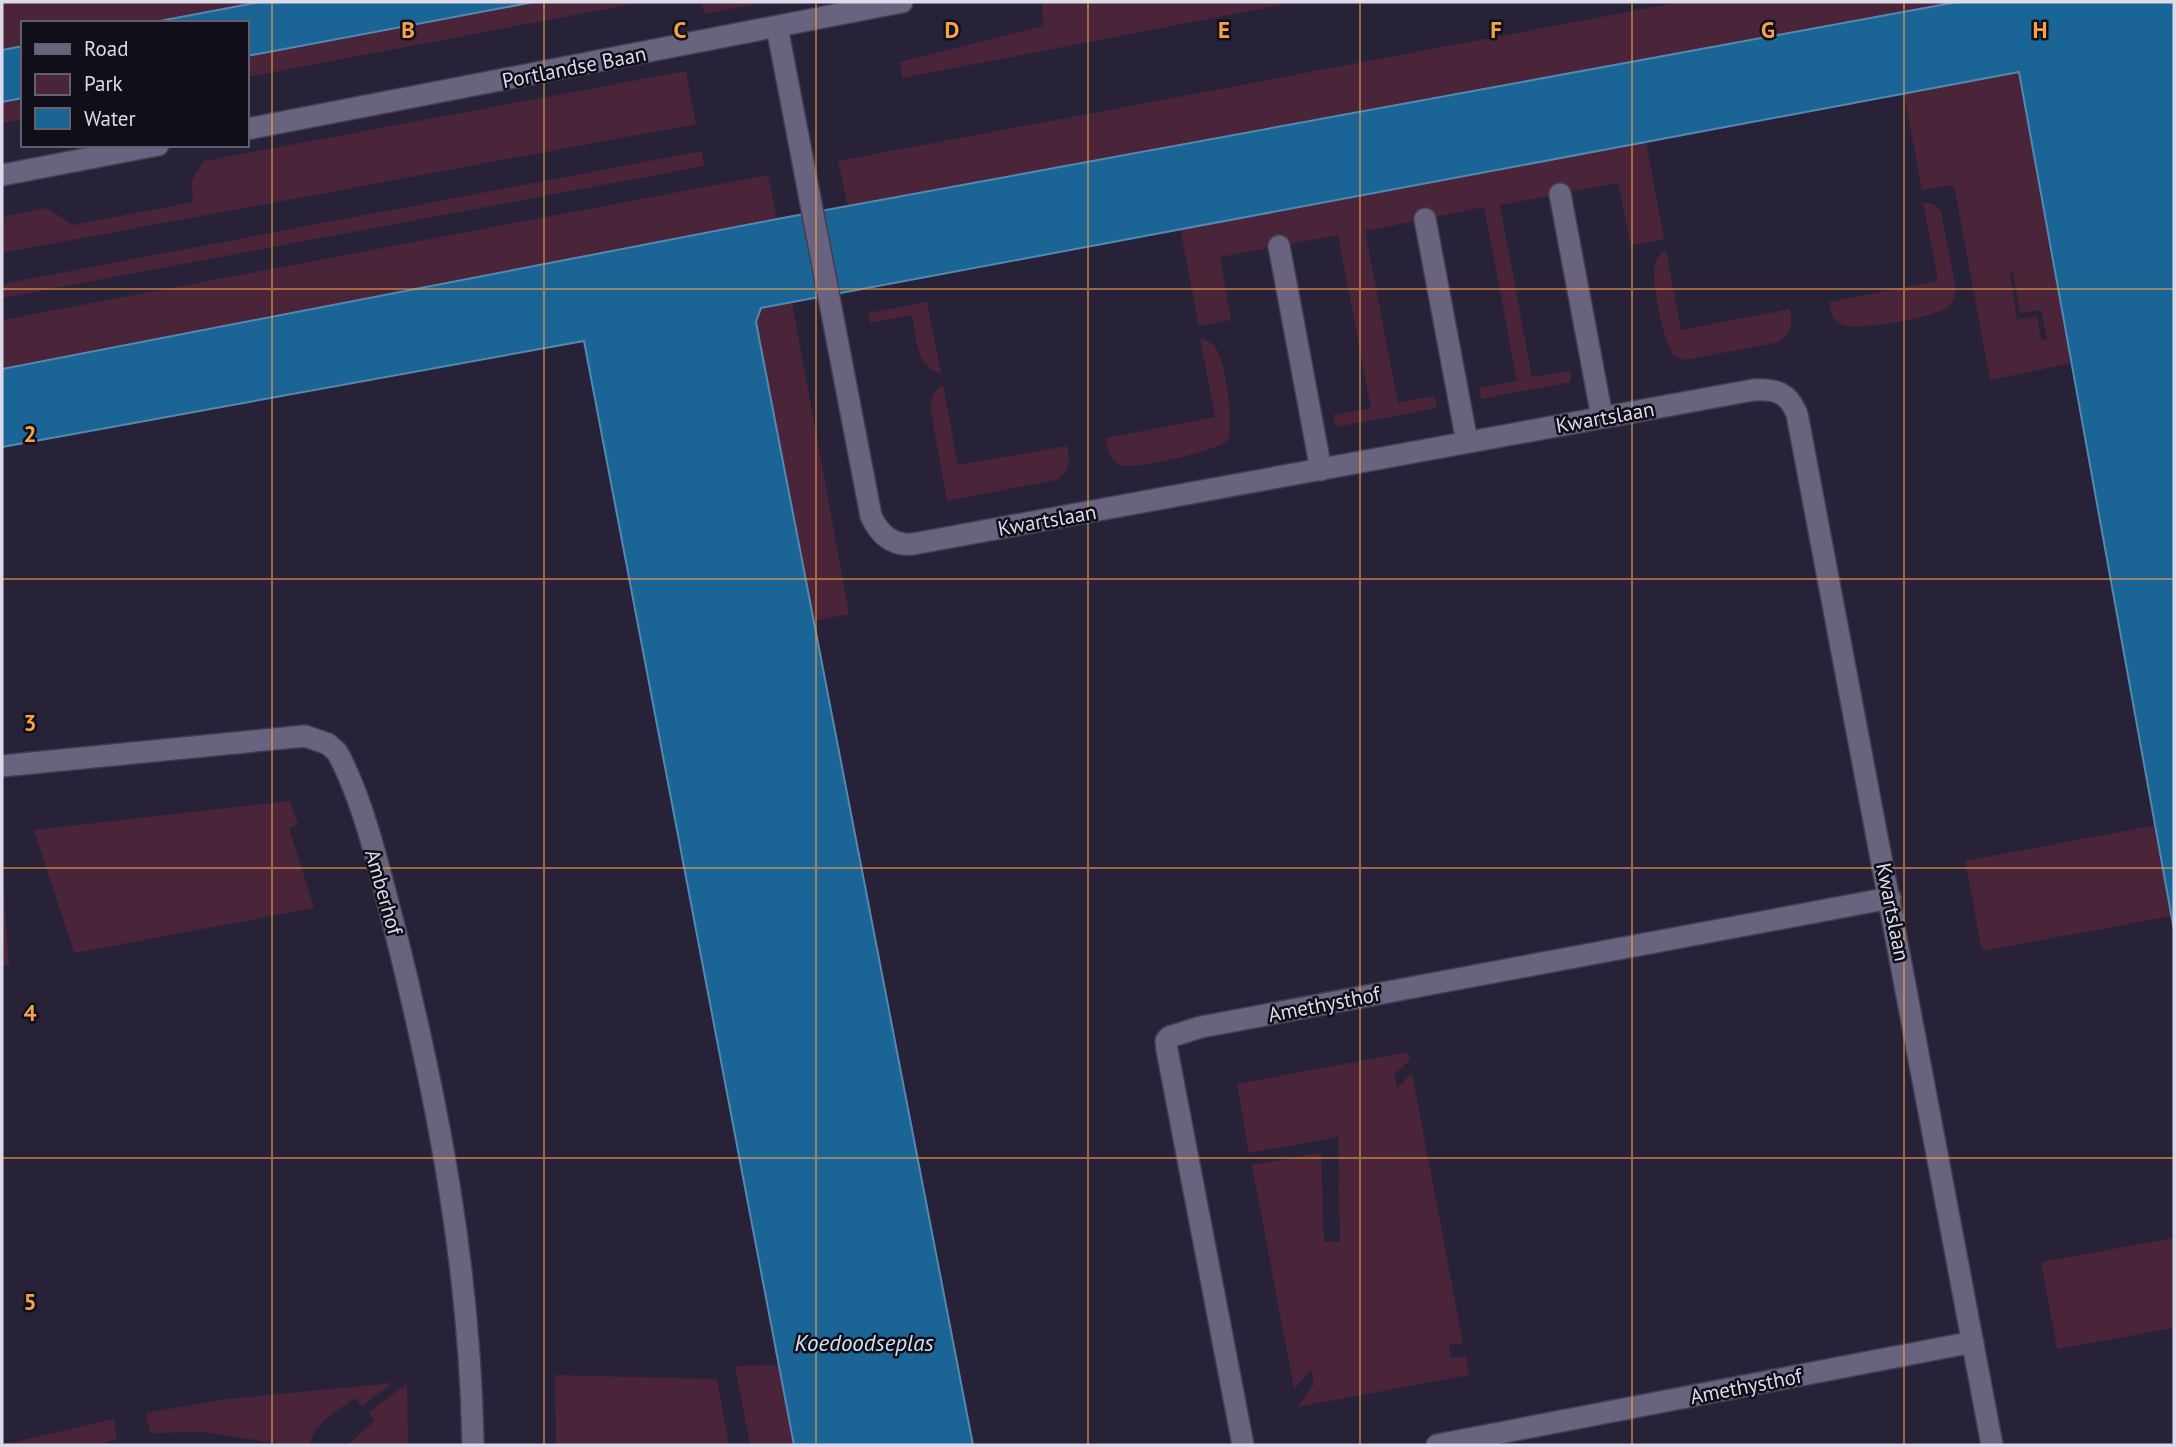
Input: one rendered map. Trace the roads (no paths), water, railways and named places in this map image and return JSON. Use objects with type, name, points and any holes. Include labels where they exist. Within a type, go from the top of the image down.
[{"type":"street","name":"Portlandse Baan","points":[[248,129],[902,2]]},
{"type":"street","name":"Kwartslaan","points":[[777,27],[871,516],[878,530],[897,543],[913,544],[1753,390],[1772,389],[1791,401],[1797,414],[1992,1445]]},
{"type":"street","points":[[2,174],[147,147]]},
{"type":"street","points":[[1560,194],[1602,417]]},
{"type":"street","points":[[1426,219],[1467,442]]},
{"type":"street","points":[[1279,246],[1321,470]]},
{"type":"street","name":"Amberhof","points":[[3,760],[306,736],[323,741],[337,752],[385,891],[427,1065],[445,1156],[467,1316],[472,1370],[473,1445]]},
{"type":"street","name":"Amethysthof","points":[[1243,1445],[1167,1051],[1166,1041],[1169,1037],[1215,1025],[1890,898]]},
{"type":"street","name":"Amethysthof","points":[[1437,1445],[1973,1342]]},
{"type":"water","points":[[260,2],[534,2],[248,56],[248,21],[160,21]]},
{"type":"water","name":"Koedoodseplas","points":[[1957,2],[2174,2],[2174,930],[2019,72],[761,308],[756,322],[973,1445],[794,1445],[584,341],[2,447],[2,369],[777,219]]},
{"type":"water","points":[[21,46],[21,98],[2,102],[2,50]]}]
